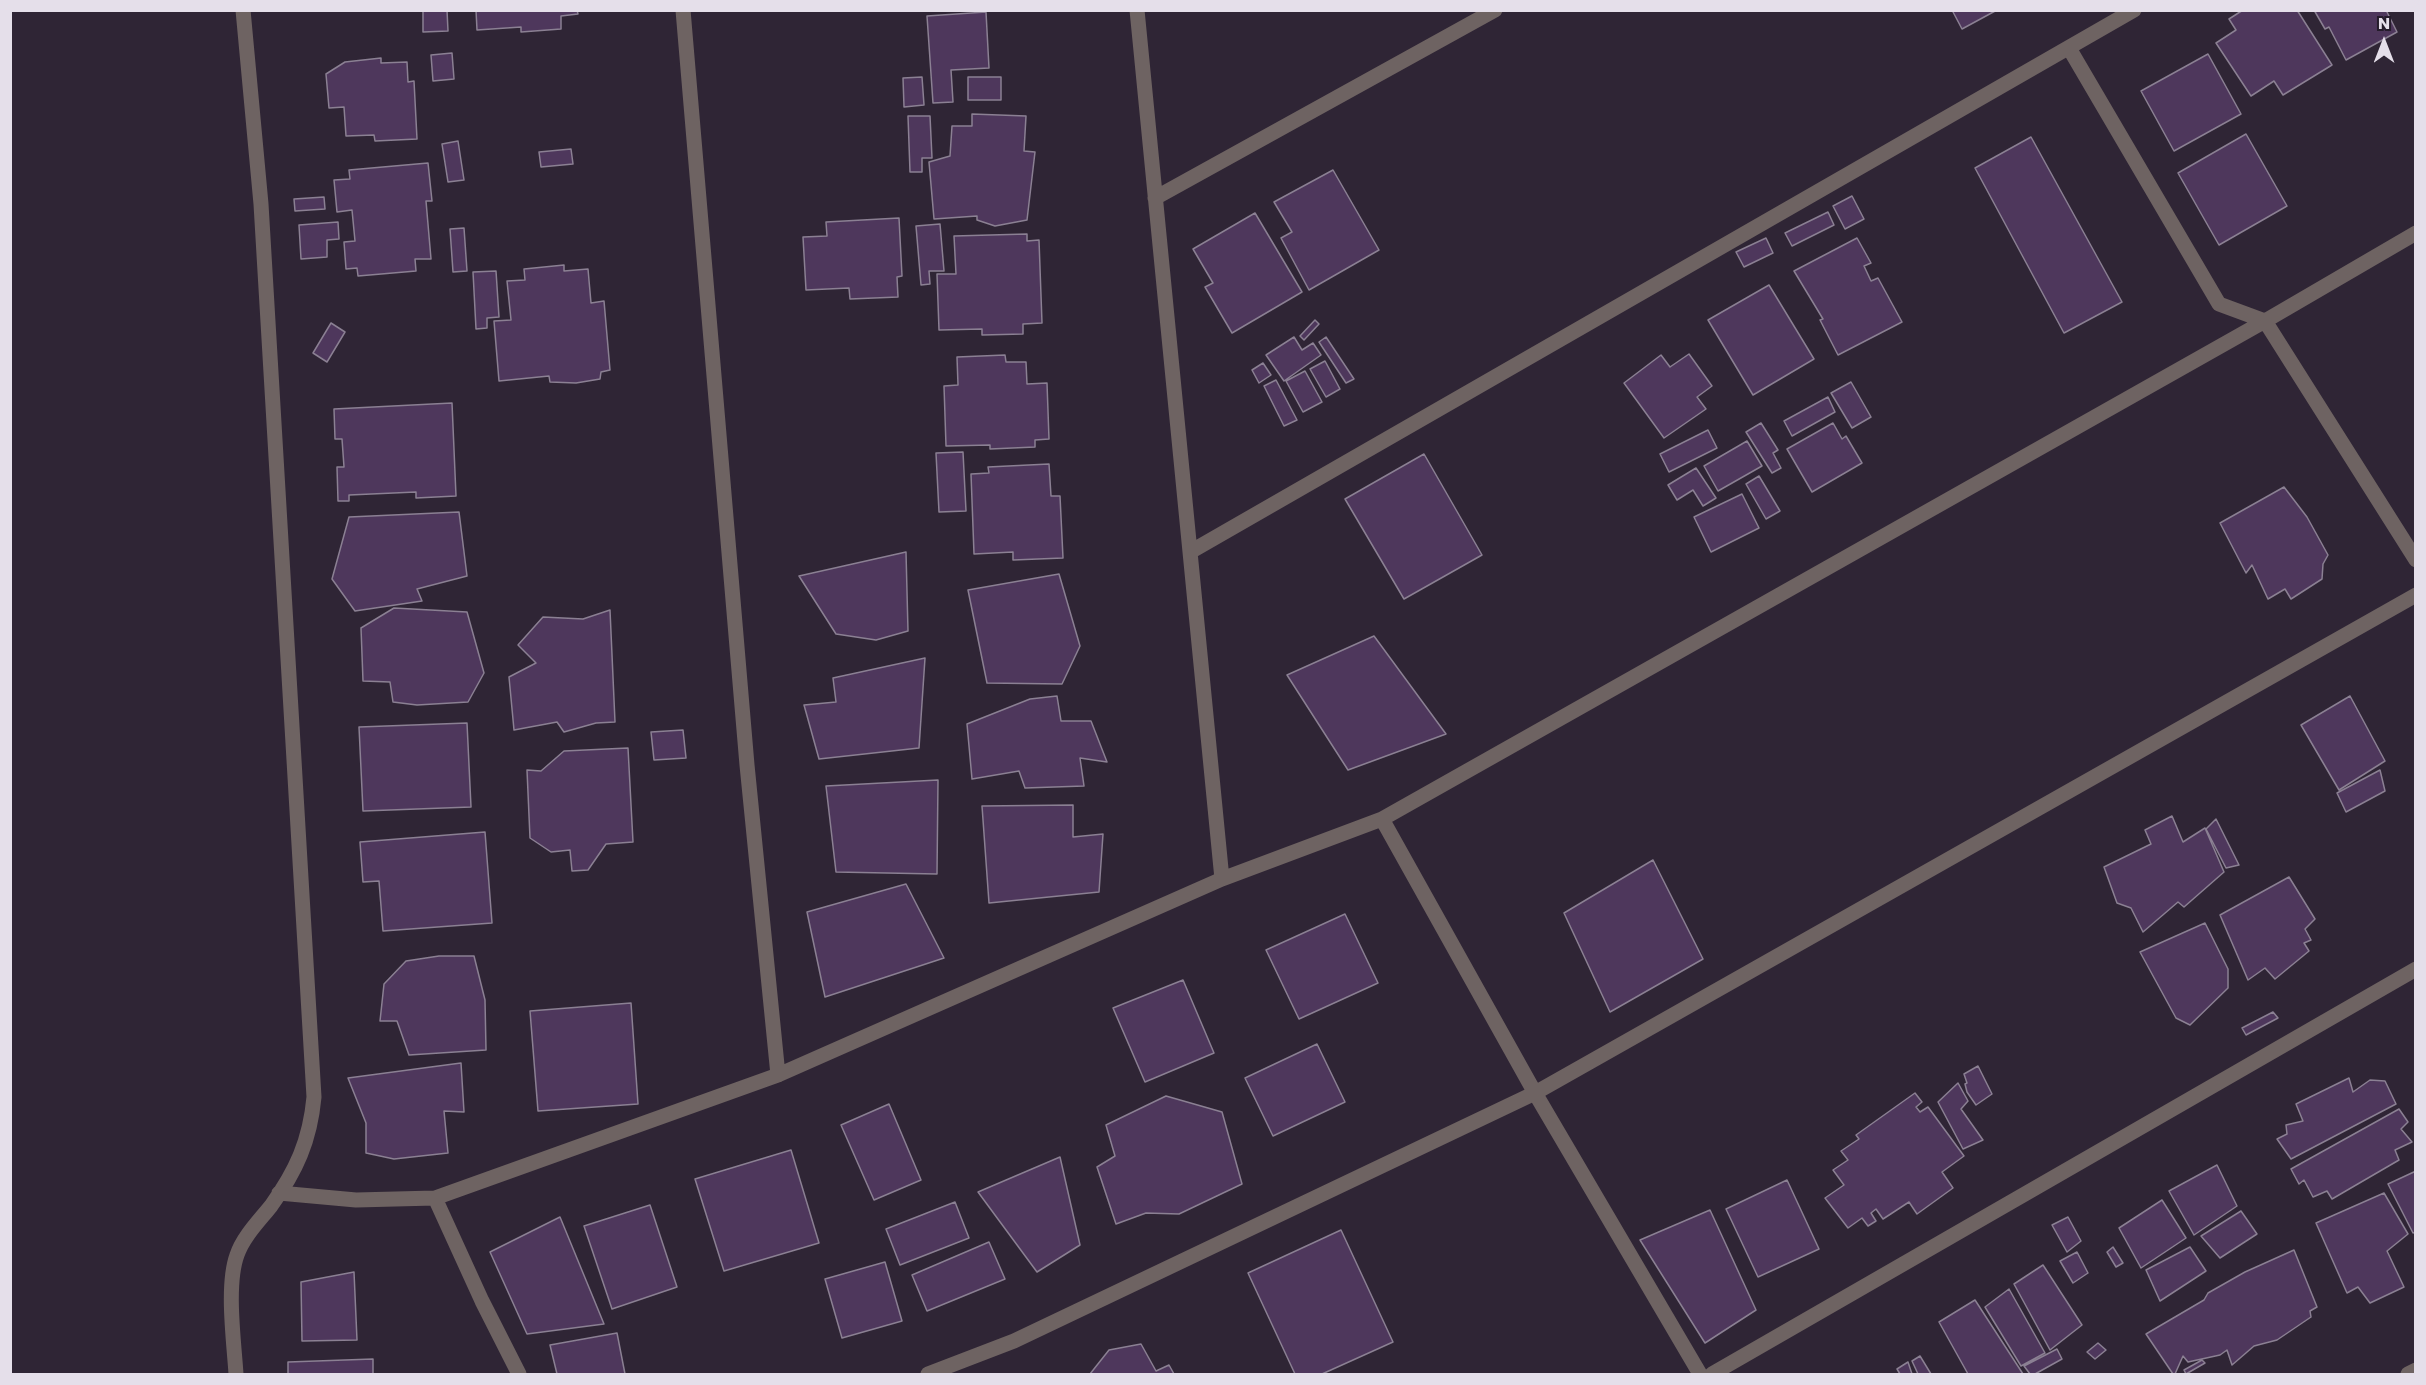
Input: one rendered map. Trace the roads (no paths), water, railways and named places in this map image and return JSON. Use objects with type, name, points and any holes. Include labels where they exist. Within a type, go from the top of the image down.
[{"type":"street","points":[[236,1374],[232,1286],[237,1255],[249,1234],[292,1175],[302,1154],[312,1118],[314,1097],[261,204],[243,10]]},
{"type":"street","points":[[683,10],[747,765],[778,1075]]},
{"type":"street","points":[[1137,10],[1222,879]]},
{"type":"street","points":[[1155,198],[1495,10]]},
{"type":"street","points":[[1190,552],[2134,10]]},
{"type":"street","points":[[2069,48],[2219,304],[2265,321],[2415,560]]},
{"type":"street","points":[[279,1193],[356,1200],[435,1198],[778,1075],[1222,879],[1382,819],[2265,321],[2415,233]]},
{"type":"street","points":[[928,1374],[1014,1341],[1535,1092],[2415,595]]},
{"type":"street","points":[[1382,819],[1535,1092],[1700,1374]]},
{"type":"street","points":[[1712,1374],[2415,969]]},
{"type":"street","points":[[435,1198],[482,1301],[519,1374]]},
{"type":"street","points":[[2408,1374],[2415,1370]]}]
